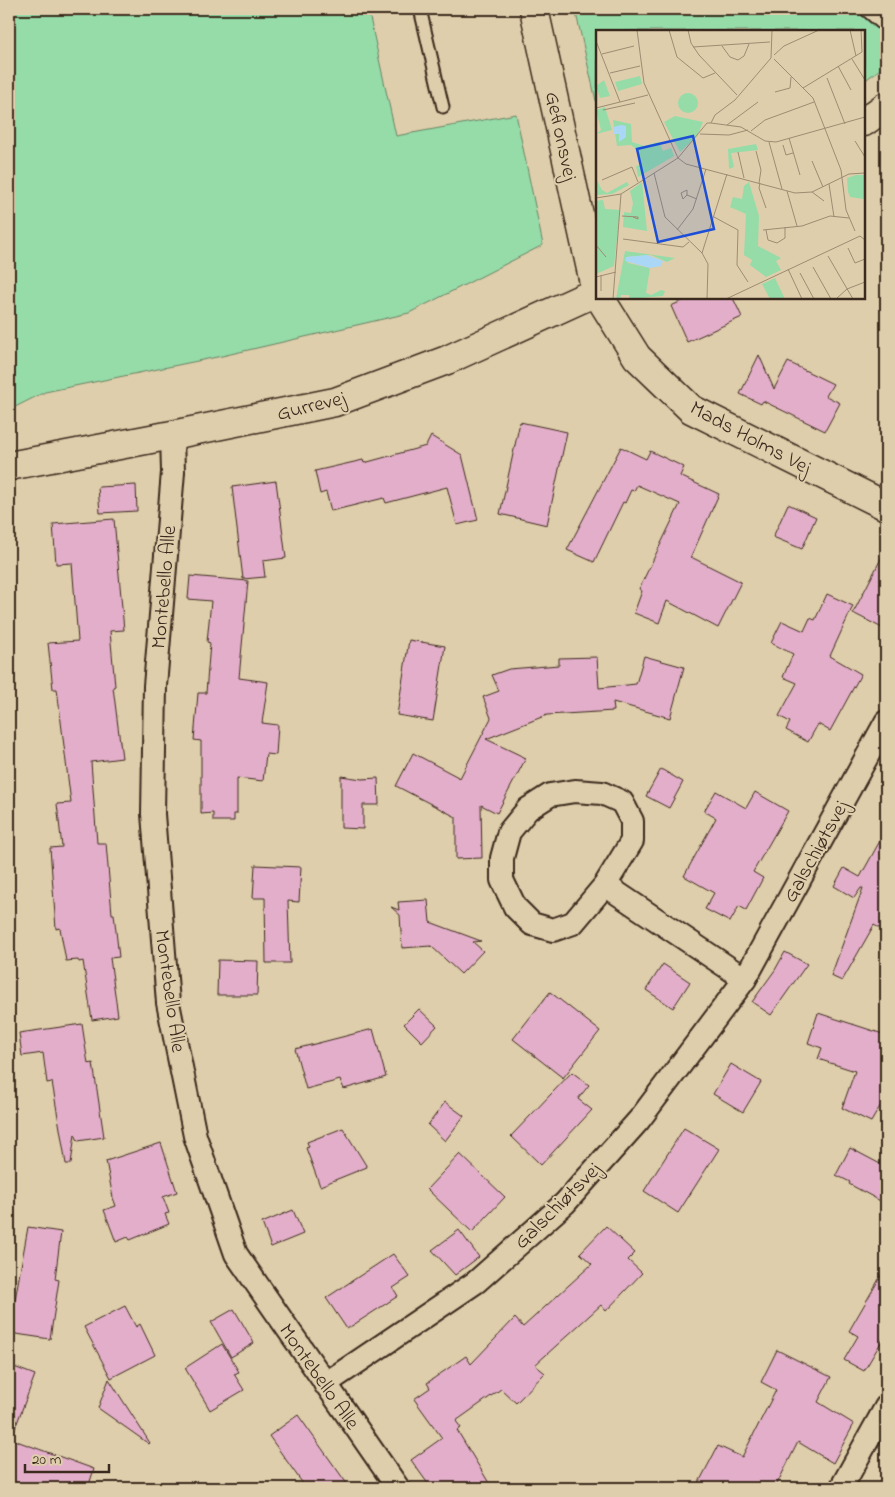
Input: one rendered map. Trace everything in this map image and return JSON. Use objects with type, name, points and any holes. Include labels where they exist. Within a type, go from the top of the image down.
[{"type":"main road","name":"Gefionsvej","points":[[534,9],[596,285]]},
{"type":"main road","points":[[865,121],[886,106]]},
{"type":"main road","name":"Gurrevej","points":[[9,466],[335,402],[447,360],[596,295]]},
{"type":"main road","name":"Mads Holms Vej","points":[[601,299],[637,357],[691,409],[886,506]]},
{"type":"street","name":"Montebello Alle","points":[[172,435],[173,474],[155,686],[153,814],[168,1003],[195,1136],[236,1254],[398,1488]]},
{"type":"street","name":"Galschiøtsvej","points":[[325,1384],[476,1282],[565,1203],[639,1120],[745,980],[886,722]]},
{"type":"street","points":[[575,791],[602,792],[622,802],[632,821],[632,841],[606,885],[573,923],[553,930],[532,924],[515,907],[502,880],[502,858],[509,832],[528,809],[550,795],[575,791]]},
{"type":"street","points":[[606,885],[745,980]]},
{"type":"street","points":[[842,1488],[886,1407]]},
{"type":"lane","points":[[420,9],[443,106]]},
{"type":"lane","points":[[865,9],[886,27]]},
{"type":"green space","points":[[9,9],[368,9],[396,136],[516,114],[543,245],[409,313],[222,356],[45,392],[9,410]]},
{"type":"green space","points":[[575,9],[886,9],[886,65],[865,80],[865,30],[596,30],[596,101]]},
{"type":"building","points":[[687,299],[733,299],[742,317],[687,342],[671,306]]},
{"type":"building","points":[[759,355],[774,389],[788,362],[833,384],[826,396],[840,403],[825,431],[763,401],[761,404],[740,394]]},
{"type":"building","points":[[520,422],[567,432],[547,525],[500,514]]},
{"type":"building","points":[[431,436],[462,455],[478,520],[457,525],[447,487],[386,503],[384,498],[331,511],[326,492],[320,494],[315,471],[363,460],[364,463],[426,446]]},
{"type":"building","points":[[621,447],[646,459],[650,451],[684,467],[680,476],[719,494],[691,557],[741,582],[718,628],[667,601],[659,623],[634,613],[642,591],[639,589],[680,504],[637,485],[634,491],[631,490],[625,503],[623,502],[594,562],[567,550]]},
{"type":"building","points":[[276,481],[286,558],[263,561],[265,577],[243,579],[232,487]]},
{"type":"building","points":[[136,485],[137,511],[100,513],[98,487]]},
{"type":"building","points":[[788,504],[816,517],[802,549],[773,537]]},
{"type":"building","points":[[114,519],[124,630],[110,631],[115,686],[113,687],[122,758],[91,762],[97,843],[106,843],[112,914],[114,914],[119,957],[110,958],[118,1016],[92,1020],[83,961],[66,961],[60,928],[56,929],[50,848],[62,847],[57,804],[71,803],[57,689],[53,689],[48,643],[78,641],[72,563],[56,564],[53,524]]},
{"type":"building","points":[[886,549],[886,630],[853,613]]},
{"type":"building","points":[[190,576],[248,581],[239,678],[268,682],[262,723],[278,725],[276,755],[266,754],[263,781],[237,778],[237,814],[234,814],[234,821],[213,821],[213,813],[201,814],[201,741],[194,740],[198,693],[206,693],[210,643],[207,642],[211,601],[188,599]]},
{"type":"building","points":[[827,594],[853,606],[830,656],[861,674],[830,731],[818,724],[808,742],[786,730],[790,722],[779,716],[797,683],[783,677],[793,654],[771,643],[782,621],[804,631],[810,618],[815,620]]},
{"type":"building","points":[[409,640],[445,646],[433,721],[397,715]]},
{"type":"building","points":[[644,656],[684,667],[670,718],[613,702],[614,711],[547,715],[486,739],[526,758],[497,813],[481,805],[482,858],[456,859],[456,817],[396,786],[413,753],[460,778],[491,718],[483,697],[499,691],[492,675],[509,669],[559,665],[559,658],[597,657],[599,688],[636,684]]},
{"type":"building","points":[[661,769],[683,782],[669,808],[646,796]]},
{"type":"building","points":[[341,776],[362,779],[378,778],[379,805],[363,805],[363,829],[341,828]]},
{"type":"building","points":[[716,791],[746,808],[755,792],[788,811],[753,872],[763,878],[746,910],[739,906],[730,922],[705,909],[714,893],[684,876],[716,818],[704,811]]},
{"type":"building","points":[[886,830],[886,932],[874,925],[842,981],[831,976],[863,888],[854,898],[834,886],[844,868],[860,877]]},
{"type":"building","points":[[255,865],[301,867],[299,902],[288,901],[290,963],[266,963],[265,898],[253,898]]},
{"type":"building","points":[[428,900],[430,922],[481,941],[473,942],[483,951],[461,974],[431,946],[402,948],[400,915],[391,907],[399,910],[398,902]]},
{"type":"building","points":[[785,952],[807,964],[771,1015],[752,1002],[775,970]]},
{"type":"building","points":[[218,960],[258,961],[257,995],[217,995]]},
{"type":"building","points":[[663,964],[690,982],[673,1008],[646,990]]},
{"type":"building","points":[[550,992],[600,1031],[563,1078],[513,1039]]},
{"type":"building","points":[[419,1009],[437,1026],[422,1042],[404,1024]]},
{"type":"building","points":[[818,1013],[886,1035],[886,1096],[871,1122],[842,1108],[855,1071],[818,1059],[822,1048],[808,1043]]},
{"type":"building","points":[[82,1024],[88,1064],[93,1063],[104,1137],[78,1141],[75,1134],[71,1164],[66,1164],[52,1082],[47,1083],[43,1053],[22,1056],[19,1033]]},
{"type":"building","points":[[373,1029],[386,1077],[344,1089],[340,1080],[306,1089],[295,1049]]},
{"type":"building","points":[[731,1064],[761,1082],[743,1112],[713,1094]]},
{"type":"building","points":[[572,1072],[589,1085],[578,1099],[592,1110],[541,1165],[511,1136]]},
{"type":"building","points":[[445,1102],[464,1116],[445,1141],[428,1125]]},
{"type":"building","points":[[343,1128],[367,1167],[320,1186],[306,1148],[309,1147],[307,1142]]},
{"type":"building","points":[[684,1128],[719,1149],[678,1213],[644,1191]]},
{"type":"building","points":[[161,1143],[177,1192],[163,1197],[169,1213],[165,1214],[169,1224],[130,1240],[128,1237],[116,1242],[104,1210],[116,1206],[106,1161]]},
{"type":"building","points":[[850,1148],[886,1167],[886,1204],[836,1175]]},
{"type":"building","points":[[460,1154],[505,1197],[472,1232],[427,1189]]},
{"type":"building","points":[[293,1210],[303,1234],[271,1247],[262,1223]]},
{"type":"building","points":[[606,1226],[635,1253],[628,1260],[642,1273],[606,1311],[601,1305],[535,1365],[545,1373],[516,1403],[501,1389],[456,1421],[461,1428],[457,1430],[492,1488],[431,1488],[411,1460],[442,1438],[414,1399],[430,1388],[427,1383],[466,1356],[471,1364],[515,1318],[523,1327],[592,1264],[580,1253]]},
{"type":"building","points":[[28,1227],[61,1232],[55,1279],[59,1280],[50,1339],[9,1333],[9,1311],[13,1311]]},
{"type":"building","points":[[459,1230],[479,1257],[455,1275],[432,1250]]},
{"type":"building","points":[[393,1254],[410,1277],[393,1288],[398,1296],[347,1329],[326,1298]]},
{"type":"building","points":[[886,1267],[886,1334],[864,1371],[844,1360],[858,1336],[849,1331]]},
{"type":"building","points":[[125,1306],[136,1327],[140,1324],[155,1355],[111,1378],[84,1327]]},
{"type":"building","points":[[234,1309],[254,1343],[231,1357],[211,1322]]},
{"type":"building","points":[[222,1344],[239,1372],[234,1374],[244,1390],[210,1410],[185,1368]]},
{"type":"building","points":[[777,1350],[831,1377],[818,1402],[854,1424],[833,1463],[798,1442],[775,1488],[696,1488],[718,1446],[742,1457],[776,1390],[761,1382]]},
{"type":"building","points":[[9,1365],[35,1375],[11,1439],[94,1469],[88,1488],[9,1488]]},
{"type":"building","points":[[109,1379],[150,1443],[149,1444],[98,1408]]},
{"type":"building","points":[[298,1415],[350,1488],[306,1488],[269,1436]]}]
